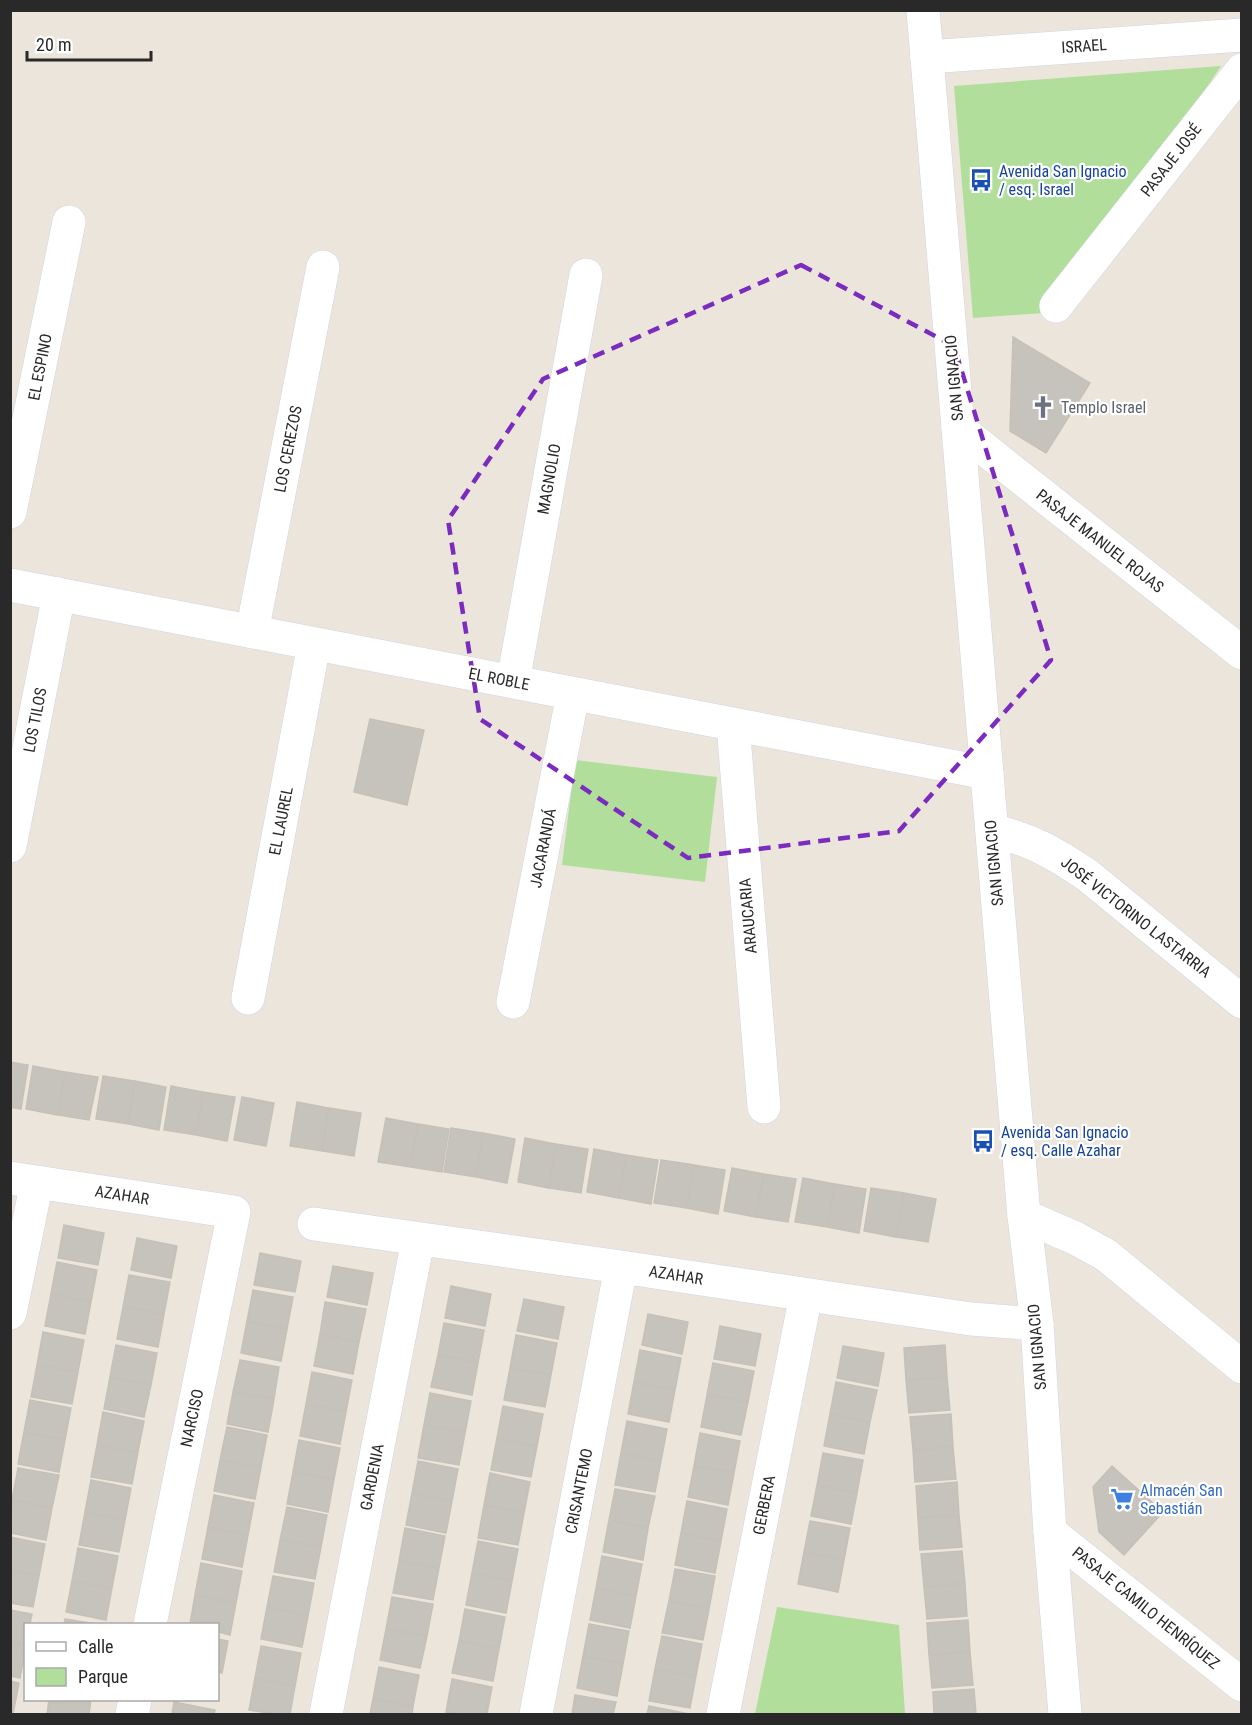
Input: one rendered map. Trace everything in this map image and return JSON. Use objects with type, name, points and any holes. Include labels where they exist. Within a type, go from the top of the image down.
[{"type":"street","name":"SAN IGNACIO","points":[[923,10],[1024,1215],[1037,1324],[1050,1532],[1065,1714]]},
{"type":"street","name":"ISRAEL","points":[[927,57],[1242,35]]},
{"type":"street","name":"PASAJE JOSÉ","points":[[1056,306],[1242,70]]},
{"type":"street","name":"EL ESPINO","points":[[10,512],[69,222]]},
{"type":"street","name":"LOS CEREZOS","points":[[252,632],[323,267]]},
{"type":"street","name":"MAGNOLIO","points":[[513,682],[586,275]]},
{"type":"street","name":"PASAJE MANUEL ROJAS","points":[[958,428],[1242,653]]},
{"type":"street","name":"EL ROBLE","points":[[10,585],[987,773]]},
{"type":"street","name":"LOS TILOS","points":[[10,846],[58,594]]},
{"type":"street","name":"EL LAUREL","points":[[248,998],[314,644]]},
{"type":"street","name":"JACARANDÁ","points":[[513,1002],[573,694]]},
{"type":"street","name":"ARAUCARIA","points":[[733,724],[764,1107]]},
{"type":"street","name":"JOSÉ VICTORINO LASTARRIA","points":[[992,830],[1033,843],[1061,857],[1087,875],[1242,1002]]},
{"type":"street","points":[[10,1313],[24,1180]]},
{"type":"street","name":"AZAHAR","points":[[24,1180],[234,1212]]},
{"type":"street","name":"NARCISO","points":[[150,1623],[234,1212]]},
{"type":"street","points":[[1024,1215],[1075,1238],[1106,1256],[1242,1367]]},
{"type":"street","name":"AZAHAR","points":[[315,1224],[971,1319],[1037,1324]]},
{"type":"street","name":"GARDENIA","points":[[326,1714],[418,1240]]},
{"type":"street","name":"CRISANTEMO","points":[[536,1714],[621,1267]]},
{"type":"street","name":"GERBERA","points":[[723,1714],[806,1295]]},
{"type":"street","name":"PASAJE CAMILO HENRÍQUEZ","points":[[1050,1532],[1242,1685]]},
{"type":"highlighted area","points":[[801,265],[954,346],[1051,660],[899,831],[688,858],[480,719],[448,520],[543,379]]},
{"type":"green space","points":[[1221,66],[1057,312],[973,318],[954,86]]},
{"type":"green space","points":[[575,760],[717,777],[705,882],[562,865]]},
{"type":"green space","points":[[777,1607],[899,1625],[905,1714],[755,1714]]},
{"type":"building","name":"Templo Israel","points":[[1013,337],[1090,383],[1046,453],[1010,431]]},
{"type":"building","points":[[370,719],[424,730],[407,805],[354,792]]},
{"type":"building","points":[[10,1062],[28,1065],[21,1109],[10,1107]]},
{"type":"building","points":[[33,1066],[65,1072],[58,1115],[26,1109]]},
{"type":"building","points":[[65,1072],[98,1077],[89,1120],[58,1115]]},
{"type":"building","points":[[103,1076],[135,1081],[128,1124],[96,1119]]},
{"type":"building","points":[[135,1081],[166,1087],[159,1130],[128,1124]]},
{"type":"building","points":[[171,1086],[203,1092],[196,1135],[164,1130]]},
{"type":"building","points":[[203,1092],[235,1097],[227,1141],[196,1135]]},
{"type":"building","points":[[242,1097],[274,1103],[266,1146],[234,1140]]},
{"type":"building","points":[[297,1102],[329,1108],[322,1151],[290,1146]]},
{"type":"building","points":[[329,1108],[361,1113],[354,1156],[322,1151]]},
{"type":"building","points":[[386,1118],[418,1124],[410,1167],[378,1162]]},
{"type":"building","points":[[418,1124],[449,1129],[442,1172],[410,1167]]},
{"type":"building","points":[[451,1128],[483,1133],[476,1177],[444,1172]]},
{"type":"building","points":[[483,1133],[515,1139],[507,1183],[476,1177]]},
{"type":"building","points":[[525,1138],[556,1144],[549,1188],[518,1182]]},
{"type":"building","points":[[556,1144],[588,1149],[581,1193],[549,1188]]},
{"type":"building","points":[[594,1149],[626,1155],[619,1198],[587,1192]]},
{"type":"building","points":[[626,1155],[658,1160],[651,1204],[619,1198]]},
{"type":"building","points":[[661,1160],[694,1165],[686,1208],[654,1203]]},
{"type":"building","points":[[694,1165],[725,1170],[718,1214],[686,1208]]},
{"type":"building","points":[[732,1168],[764,1174],[756,1217],[724,1211]]},
{"type":"building","points":[[764,1174],[796,1179],[788,1222],[756,1217]]},
{"type":"building","points":[[803,1178],[835,1184],[827,1227],[795,1222]]},
{"type":"building","points":[[835,1184],[866,1189],[859,1233],[827,1227]]},
{"type":"building","points":[[871,1188],[904,1193],[896,1237],[864,1231]]},
{"type":"building","points":[[904,1193],[936,1199],[928,1242],[896,1237]]},
{"type":"building","points":[[64,1225],[104,1233],[98,1265],[58,1258]]},
{"type":"building","points":[[137,1238],[177,1246],[171,1278],[131,1270]]},
{"type":"building","points":[[260,1253],[301,1261],[295,1292],[254,1285]]},
{"type":"building","points":[[57,1262],[97,1270],[91,1302],[51,1294]]},
{"type":"building","points":[[333,1266],[373,1273],[367,1305],[327,1297]]},
{"type":"building","points":[[129,1275],[170,1282],[164,1314],[123,1307]]},
{"type":"building","points":[[451,1286],[491,1294],[485,1326],[445,1318]]},
{"type":"building","points":[[253,1290],[293,1297],[287,1329],[247,1321]]},
{"type":"building","points":[[51,1294],[91,1302],[85,1334],[45,1326]]},
{"type":"building","points":[[524,1299],[564,1307],[558,1339],[517,1331]]},
{"type":"building","points":[[325,1302],[366,1309],[359,1342],[320,1334]]},
{"type":"building","points":[[123,1307],[164,1314],[158,1347],[117,1339]]},
{"type":"building","points":[[648,1314],[688,1322],[682,1354],[642,1345]]},
{"type":"building","points":[[247,1321],[287,1329],[281,1361],[241,1353]]},
{"type":"building","points":[[444,1323],[484,1330],[478,1363],[438,1355]]},
{"type":"building","points":[[720,1326],[761,1334],[755,1366],[714,1359]]},
{"type":"building","points":[[43,1332],[84,1340],[78,1372],[37,1365]]},
{"type":"building","points":[[320,1334],[359,1342],[353,1374],[314,1366]]},
{"type":"building","points":[[516,1335],[557,1343],[551,1375],[510,1368]]},
{"type":"building","points":[[116,1345],[157,1353],[151,1385],[110,1377]]},
{"type":"building","points":[[945,1345],[947,1377],[906,1380],[904,1348]]},
{"type":"building","points":[[843,1346],[884,1353],[878,1386],[837,1378]]},
{"type":"building","points":[[640,1350],[681,1358],[675,1390],[634,1382]]},
{"type":"building","points":[[438,1355],[478,1363],[472,1395],[431,1387]]},
{"type":"building","points":[[240,1360],[279,1367],[274,1399],[233,1392]]},
{"type":"building","points":[[713,1363],[754,1371],[748,1402],[707,1395]]},
{"type":"building","points":[[37,1365],[78,1372],[72,1404],[31,1397]]},
{"type":"building","points":[[510,1368],[551,1375],[545,1407],[504,1400]]},
{"type":"building","points":[[312,1372],[352,1380],[346,1412],[306,1404]]},
{"type":"building","points":[[110,1377],[151,1385],[144,1417],[104,1409]]},
{"type":"building","points":[[947,1377],[950,1410],[909,1413],[906,1380]]},
{"type":"building","points":[[634,1382],[675,1390],[669,1422],[628,1414]]},
{"type":"building","points":[[836,1382],[877,1390],[870,1422],[830,1414]]},
{"type":"building","points":[[233,1392],[274,1399],[268,1432],[227,1424]]},
{"type":"building","points":[[430,1393],[471,1401],[465,1433],[424,1425]]},
{"type":"building","points":[[707,1395],[748,1402],[741,1435],[701,1427]]},
{"type":"building","points":[[30,1400],[71,1408],[65,1440],[24,1432]]},
{"type":"building","points":[[306,1404],[346,1412],[340,1444],[300,1436]]},
{"type":"building","points":[[503,1406],[543,1414],[537,1446],[497,1438]]},
{"type":"building","points":[[103,1412],[144,1421],[138,1452],[97,1445]]},
{"type":"building","points":[[830,1414],[870,1422],[864,1454],[824,1446]]},
{"type":"building","points":[[951,1414],[953,1447],[913,1450],[910,1417]]},
{"type":"building","points":[[627,1421],[667,1429],[661,1461],[621,1453]]},
{"type":"building","points":[[424,1425],[465,1433],[459,1465],[418,1458]]},
{"type":"building","points":[[227,1427],[267,1435],[261,1467],[220,1460]]},
{"type":"building","points":[[24,1432],[65,1440],[59,1472],[18,1464]]},
{"type":"building","points":[[700,1433],[740,1441],[734,1473],[694,1466]]},
{"type":"building","points":[[497,1438],[537,1446],[531,1477],[491,1470]]},
{"type":"building","points":[[299,1440],[340,1448],[334,1479],[293,1472]]},
{"type":"building","points":[[97,1445],[138,1452],[132,1484],[91,1477]]},
{"type":"building","points":[[953,1447],[956,1479],[915,1482],[913,1450]]},
{"type":"building","points":[[621,1453],[661,1461],[655,1492],[615,1485]]},
{"type":"building","points":[[823,1453],[863,1460],[857,1493],[817,1485]]},
{"type":"building","points":[[220,1460],[261,1467],[255,1499],[214,1491]]},
{"type":"building","points":[[418,1461],[458,1469],[452,1501],[412,1493]]},
{"type":"building","points":[[694,1466],[734,1473],[728,1505],[688,1497]]},
{"type":"building","name":"Almacén San Sebastián","points":[[1112,1466],[1163,1512],[1124,1555],[1099,1532],[1093,1487]]},
{"type":"building","points":[[18,1468],[59,1475],[52,1508],[12,1500]]},
{"type":"building","points":[[293,1472],[334,1479],[328,1512],[287,1504]]},
{"type":"building","points":[[490,1473],[530,1482],[524,1513],[484,1505]]},
{"type":"building","points":[[91,1480],[131,1488],[125,1520],[85,1512]]},
{"type":"building","points":[[957,1482],[959,1515],[918,1518],[916,1486]]},
{"type":"building","points":[[817,1485],[857,1493],[851,1524],[811,1516]]},
{"type":"building","points":[[615,1489],[655,1496],[648,1528],[609,1520]]},
{"type":"building","points":[[412,1493],[452,1501],[446,1533],[406,1525]]},
{"type":"building","points":[[214,1495],[254,1503],[248,1535],[208,1527]]},
{"type":"building","points":[[12,1500],[52,1508],[46,1540],[10,1533]]},
{"type":"building","points":[[687,1501],[727,1509],[721,1541],[681,1533]]},
{"type":"building","points":[[484,1505],[524,1513],[518,1545],[478,1538]]},
{"type":"building","points":[[287,1507],[327,1515],[321,1547],[280,1540]]},
{"type":"building","points":[[85,1512],[125,1520],[119,1552],[79,1545]]},
{"type":"building","points":[[959,1515],[962,1547],[920,1550],[918,1518]]},
{"type":"building","points":[[609,1520],[648,1528],[643,1560],[603,1552]]},
{"type":"building","points":[[810,1521],[850,1528],[844,1560],[804,1552]]},
{"type":"building","points":[[208,1527],[248,1535],[242,1567],[202,1559]]},
{"type":"building","points":[[405,1528],[445,1536],[439,1568],[399,1561]]},
{"type":"building","points":[[681,1533],[721,1541],[715,1573],[675,1565]]},
{"type":"building","points":[[10,1537],[45,1544],[39,1576],[10,1570]]},
{"type":"building","points":[[280,1540],[321,1547],[315,1579],[274,1572]]},
{"type":"building","points":[[478,1541],[518,1549],[512,1581],[472,1573]]},
{"type":"building","points":[[78,1548],[118,1556],[112,1588],[72,1581]]},
{"type":"building","points":[[962,1551],[965,1583],[924,1587],[921,1554]]},
{"type":"building","points":[[804,1552],[844,1560],[838,1592],[798,1584]]},
{"type":"building","points":[[602,1556],[642,1564],[636,1596],[596,1588]]},
{"type":"building","points":[[399,1561],[439,1568],[433,1600],[393,1593]]},
{"type":"building","points":[[201,1563],[242,1571],[236,1603],[195,1595]]},
{"type":"building","points":[[675,1569],[715,1576],[709,1609],[669,1601]]},
{"type":"building","points":[[10,1570],[39,1576],[33,1607],[10,1603]]},
{"type":"building","points":[[472,1573],[512,1581],[506,1613],[466,1605]]},
{"type":"building","points":[[273,1576],[314,1583],[308,1616],[267,1607]]},
{"type":"building","points":[[72,1581],[112,1588],[106,1620],[66,1612]]},
{"type":"building","points":[[965,1583],[967,1616],[927,1619],[924,1587]]},
{"type":"building","points":[[596,1588],[636,1596],[630,1628],[590,1620]]},
{"type":"building","points":[[195,1595],[236,1603],[230,1635],[219,1632],[219,1623],[190,1623]]},
{"type":"building","points":[[392,1597],[433,1604],[427,1636],[386,1629]]},
{"type":"building","points":[[669,1601],[709,1609],[703,1640],[662,1633]]},
{"type":"building","points":[[267,1607],[308,1616],[302,1647],[261,1639]]},
{"type":"building","points":[[465,1609],[505,1617],[499,1649],[459,1641]]},
{"type":"building","points":[[10,1610],[32,1614],[30,1623],[24,1623],[24,1646],[10,1643]]},
{"type":"building","points":[[65,1619],[90,1623],[64,1623]]},
{"type":"building","points":[[968,1620],[970,1652],[929,1655],[927,1623]]},
{"type":"building","points":[[589,1624],[629,1631],[623,1664],[583,1656]]},
{"type":"building","points":[[386,1629],[427,1636],[420,1668],[380,1660]]},
{"type":"building","points":[[662,1636],[702,1644],[696,1676],[655,1669]]},
{"type":"building","points":[[219,1639],[228,1641],[222,1673],[219,1672]]},
{"type":"building","points":[[459,1641],[499,1649],[493,1681],[452,1673]]},
{"type":"building","points":[[10,1643],[24,1646],[20,1678],[10,1676]]},
{"type":"building","points":[[261,1646],[301,1653],[295,1686],[255,1678]]},
{"type":"building","points":[[970,1652],[973,1685],[932,1688],[929,1655]]},
{"type":"building","points":[[583,1656],[623,1664],[617,1696],[577,1688]]},
{"type":"building","points":[[379,1667],[419,1675],[413,1706],[373,1699]]},
{"type":"building","points":[[655,1669],[696,1676],[690,1708],[649,1701]]},
{"type":"building","points":[[255,1678],[295,1686],[290,1714],[249,1710]]},
{"type":"building","points":[[452,1679],[492,1687],[487,1714],[446,1712]]},
{"type":"building","points":[[10,1681],[19,1683],[13,1714],[10,1714]]},
{"type":"building","points":[[974,1689],[976,1714],[934,1714],[933,1692]]},
{"type":"building","points":[[575,1695],[616,1702],[613,1714],[572,1714]]},
{"type":"building","points":[[373,1699],[413,1706],[412,1714],[370,1714]]},
{"type":"building","points":[[49,1701],[91,1701],[89,1714],[47,1714]]},
{"type":"building","points":[[174,1702],[215,1710],[214,1714],[172,1714]]},
{"type":"building","points":[[649,1706],[689,1714],[647,1714]]},
{"type":"place","name":"Avenida San Ignacio / esq. Israel","points":[[981,180]]},
{"type":"place","name":"Templo Israel","points":[[1043,407]]},
{"type":"place","name":"Avenida San Ignacio / esq. Calle Azahar","points":[[983,1141]]},
{"type":"place","name":"Almacén San Sebastián","points":[[1122,1499]]}]
